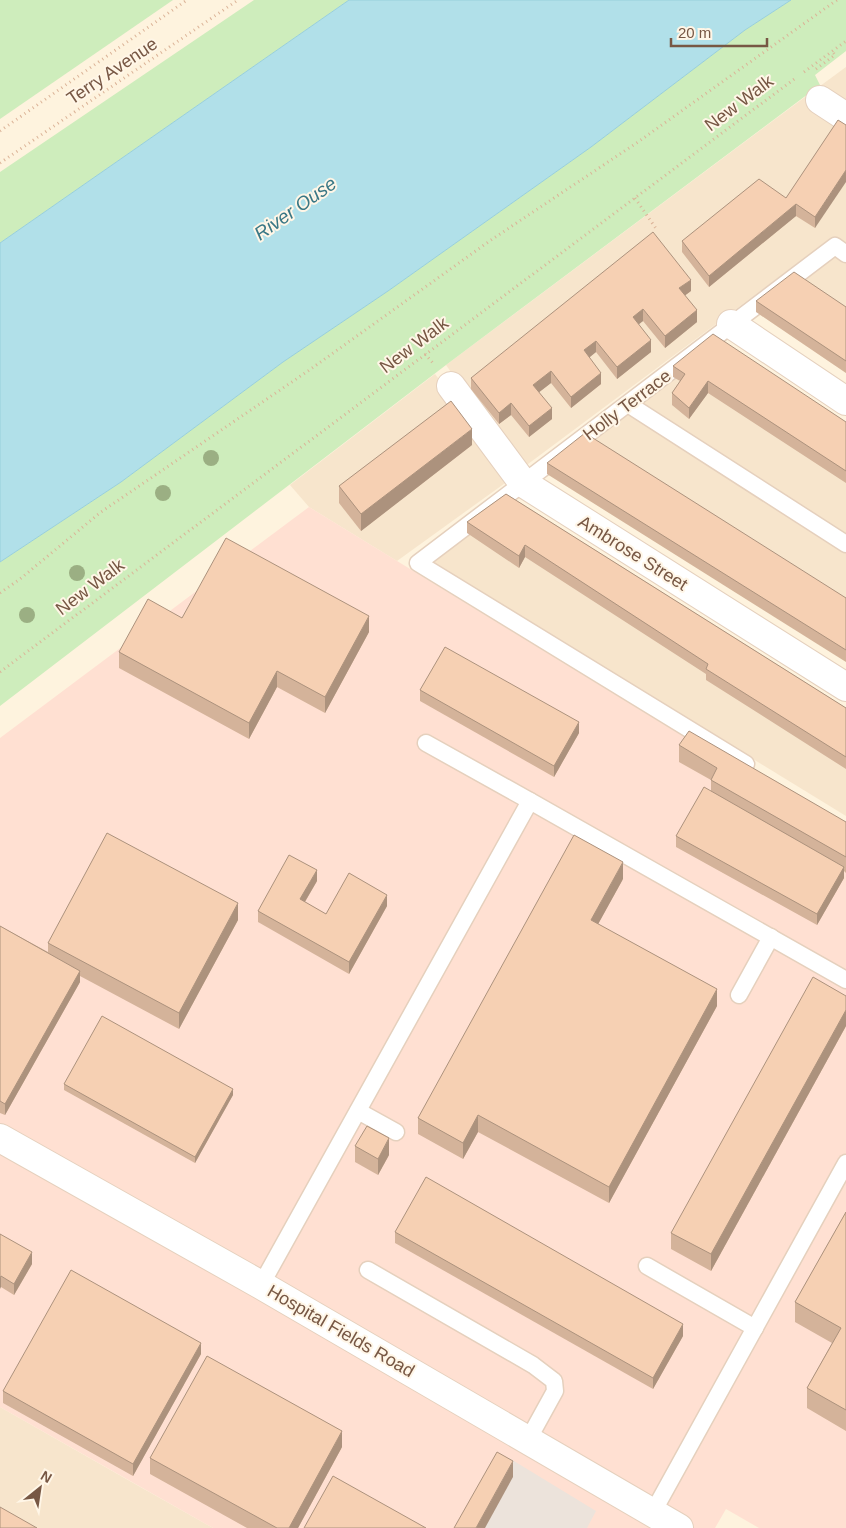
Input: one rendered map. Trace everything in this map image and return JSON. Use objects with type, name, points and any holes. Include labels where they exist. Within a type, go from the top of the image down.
[{"type":"street","points":[[820,100],[846,117]]},
{"type":"street","points":[[731,324],[846,401]]},
{"type":"street","name":"Ambrose Street","points":[[451,386],[523,483],[846,687]]},
{"type":"street","name":"Hospital Fields Road","points":[[0,1138],[261,1285],[679,1528]]},
{"type":"lane","name":"Holly Terrace","points":[[762,774],[418,563],[731,324],[841,250]]},
{"type":"lane","points":[[628,404],[846,544]]},
{"type":"lane","points":[[426,743],[846,980]]},
{"type":"lane","points":[[261,1285],[530,801]]},
{"type":"lane","points":[[739,995],[770,937]]},
{"type":"lane","points":[[358,1112],[396,1132]]},
{"type":"lane","points":[[652,1514],[846,1163]]},
{"type":"lane","points":[[647,1266],[755,1328]]},
{"type":"lane","points":[[368,1270],[533,1365],[554,1382],[555,1391],[528,1440]]},
{"type":"path","points":[[0,131],[188,0]]},
{"type":"path","name":"Terry Avenue","points":[[0,163],[238,0]]},
{"type":"path","points":[[0,593],[20,579],[101,512],[308,371],[491,240],[638,142],[837,0]]},
{"type":"path","name":"New Walk","points":[[0,672],[846,41]]},
{"type":"path","points":[[635,198],[657,230]]},
{"type":"shaded area","points":[[846,67],[846,107],[812,92]]},
{"type":"shaded area","points":[[805,97],[846,126],[846,246],[833,237],[520,470],[446,365]]},
{"type":"shaded area","points":[[834,255],[846,263],[846,373],[756,312]]},
{"type":"shaded area","points":[[713,345],[846,433],[846,661],[547,474]]},
{"type":"shaded area","points":[[435,374],[512,478],[397,561],[309,507],[290,485]]},
{"type":"shaded area","points":[[512,501],[846,714],[846,816],[433,563]]},
{"type":"shaded area","points":[[309,507],[846,836],[846,1528],[759,1528],[726,1509],[715,1528],[213,1528],[0,1407],[0,738]]},
{"type":"shaded area","points":[[0,1407],[135,1484],[213,1528],[0,1528]]},
{"type":"shaded area","points":[[509,1458],[596,1511],[587,1528],[463,1528],[497,1468]]},
{"type":"green space","points":[[0,0],[173,0],[0,119]]},
{"type":"green space","points":[[254,0],[349,0],[0,243],[0,172]]},
{"type":"green space","points":[[791,0],[846,0],[846,51],[815,75],[820,85],[446,365],[0,706],[0,562],[121,482],[283,362],[388,291],[591,147],[745,30]]},
{"type":"water","name":"River Ouse","points":[[349,0],[791,0],[745,30],[591,147],[388,291],[283,362],[121,482],[0,562],[0,243]]},
{"type":"building","points":[[838,120],[846,125],[846,170],[815,217],[796,204],[709,276],[682,241],[759,179],[786,198]]},
{"type":"building","points":[[653,232],[691,280],[679,288],[697,310],[665,336],[643,309],[633,317],[651,340],[617,367],[596,341],[584,350],[601,373],[571,397],[551,371],[533,385],[552,408],[529,426],[511,403],[499,413],[471,378]]},
{"type":"building","points":[[794,272],[846,307],[846,361],[756,301]]},
{"type":"building","points":[[713,334],[846,422],[846,471],[708,381],[689,408],[672,393],[685,374],[673,366]]},
{"type":"building","points":[[451,401],[472,429],[361,514],[339,486]]},
{"type":"building","points":[[585,433],[846,598],[846,650],[547,463]]},
{"type":"building","points":[[506,494],[846,708],[846,757],[706,669],[708,664],[525,545],[519,556],[467,522]]},
{"type":"building","points":[[226,538],[369,616],[325,697],[277,671],[249,723],[119,652],[148,599],[182,618]]},
{"type":"building","points":[[445,647],[579,722],[554,766],[420,690]]},
{"type":"building","points":[[689,731],[846,822],[846,857],[711,780],[717,768],[679,745]]},
{"type":"building","points":[[704,787],[844,867],[817,914],[676,836]]},
{"type":"building","points":[[107,833],[238,903],[179,1013],[48,943]]},
{"type":"building","points":[[574,835],[623,862],[591,920],[717,989],[609,1187],[478,1115],[463,1143],[418,1118]]},
{"type":"building","points":[[289,855],[317,870],[300,899],[326,914],[349,873],[387,895],[349,962],[258,911]]},
{"type":"building","points":[[0,926],[80,971],[5,1104],[0,1101]]},
{"type":"building","points":[[813,977],[846,996],[846,1010],[711,1254],[671,1233]]},
{"type":"building","points":[[102,1016],[233,1089],[195,1157],[64,1084]]},
{"type":"building","points":[[367,1126],[389,1138],[378,1159],[355,1146]]},
{"type":"building","points":[[426,1177],[683,1324],[653,1378],[395,1232]]},
{"type":"building","points":[[846,1212],[846,1410],[807,1388],[841,1328],[795,1302]]},
{"type":"building","points":[[0,1234],[32,1252],[14,1284],[1,1276],[0,1278]]},
{"type":"building","points":[[71,1270],[201,1343],[133,1464],[3,1391]]},
{"type":"building","points":[[207,1356],[342,1431],[289,1528],[277,1528],[150,1458]]},
{"type":"building","points":[[497,1452],[513,1461],[476,1528],[454,1528]]},
{"type":"building","points":[[333,1476],[426,1528],[304,1528]]},
{"type":"building","points":[[0,1507],[37,1528],[0,1528]]}]
